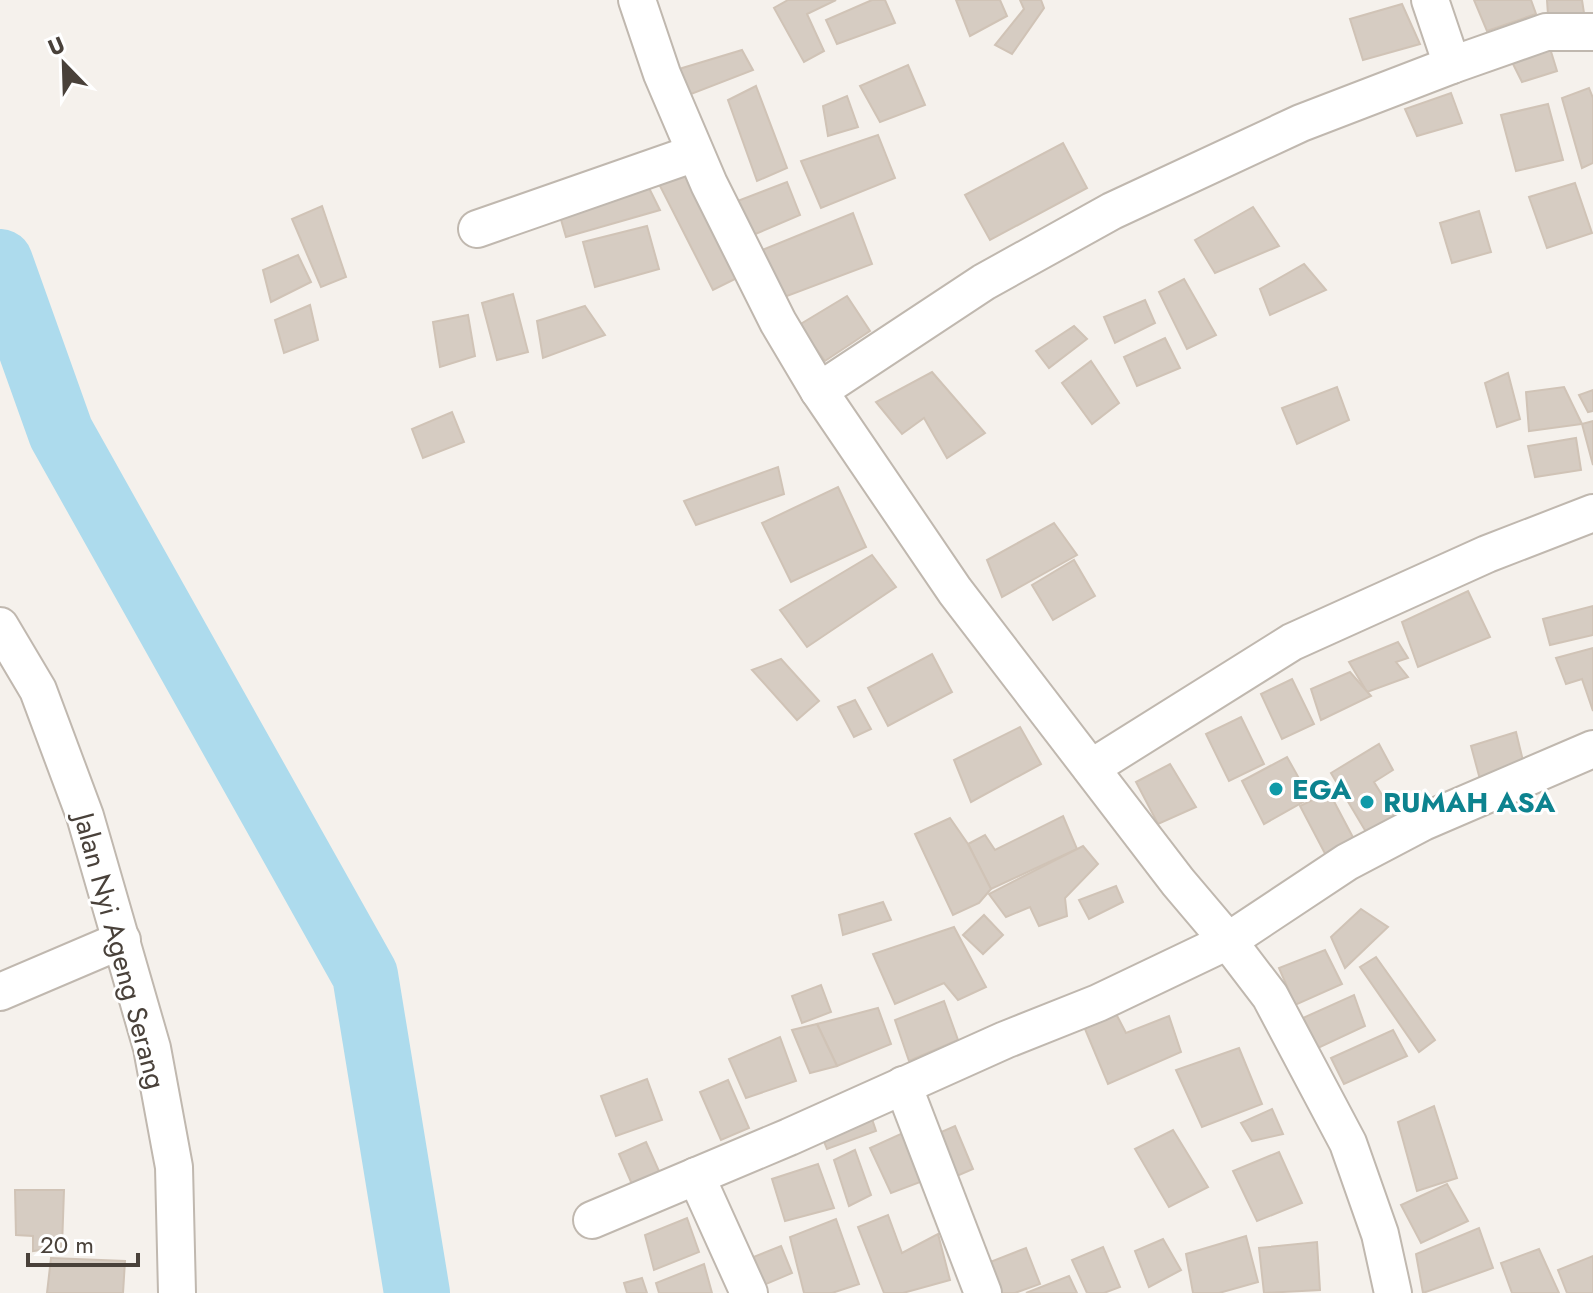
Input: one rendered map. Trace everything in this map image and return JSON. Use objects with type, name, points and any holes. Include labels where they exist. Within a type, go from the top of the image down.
[{"type":"street","points":[[637,0],[662,74],[695,153],[778,322],[819,391],[955,591],[1178,882],[1270,996],[1348,1143],[1380,1234],[1393,1293]]},
{"type":"street","points":[[1430,0],[1452,65]]},
{"type":"street","points":[[819,391],[984,282],[1112,211],[1301,123],[1546,32],[1593,32]]},
{"type":"street","points":[[477,229],[695,153]]},
{"type":"street","points":[[1091,768],[1292,642],[1487,554],[1593,513]]},
{"type":"street","name":"Jalan Nyi Ageng Serang","points":[[0,626],[38,690],[85,816],[152,1048],[174,1167],[177,1293]]},
{"type":"street","points":[[592,1220],[1098,1003],[1228,941],[1347,862],[1397,835],[1593,749]]},
{"type":"street","points":[[0,992],[122,940]]},
{"type":"street","points":[[903,1085],[983,1293]]},
{"type":"street","points":[[696,1176],[749,1293]]},
{"type":"building","points":[[788,0],[836,0],[807,14],[824,51],[804,62],[774,8]]},
{"type":"building","points":[[872,0],[885,0],[895,23],[837,44],[826,20]]},
{"type":"building","points":[[956,0],[1000,0],[1007,16],[970,36]]},
{"type":"building","points":[[1020,0],[1041,0],[1044,8],[1012,54],[995,45],[1024,9]]},
{"type":"building","points":[[1474,0],[1531,0],[1536,14],[1487,31]]},
{"type":"building","points":[[1547,0],[1582,0],[1584,13],[1548,15]]},
{"type":"building","points":[[1402,4],[1420,44],[1363,60],[1350,19]]},
{"type":"building","points":[[1549,45],[1557,71],[1522,82],[1511,60]]},
{"type":"building","points":[[742,50],[753,70],[686,96],[679,69]]},
{"type":"building","points":[[908,65],[925,105],[880,122],[860,86]]},
{"type":"building","points":[[756,86],[787,168],[757,181],[728,100]]},
{"type":"building","points":[[1589,88],[1593,98],[1593,163],[1582,168],[1562,98]]},
{"type":"building","points":[[1451,93],[1462,123],[1417,136],[1405,109]]},
{"type":"building","points":[[847,96],[858,127],[828,136],[823,106]]},
{"type":"building","points":[[1548,104],[1563,160],[1516,171],[1501,115]]},
{"type":"building","points":[[878,135],[895,178],[821,208],[801,161]]},
{"type":"building","points":[[1063,143],[1087,188],[990,240],[965,195]]},
{"type":"building","points":[[690,168],[741,276],[713,290],[659,184]]},
{"type":"building","points":[[787,182],[800,215],[739,241],[727,205]]},
{"type":"building","points":[[1575,183],[1592,233],[1547,248],[1529,197]]},
{"type":"building","points":[[647,184],[660,210],[566,237],[560,216]]},
{"type":"building","points":[[322,206],[346,277],[321,287],[292,219]]},
{"type":"building","points":[[1253,207],[1279,246],[1215,273],[1195,240]]},
{"type":"building","points":[[1479,211],[1491,252],[1452,263],[1440,223]]},
{"type":"building","points":[[853,213],[872,264],[779,299],[760,251]]},
{"type":"building","points":[[647,226],[659,269],[595,287],[583,242]]},
{"type":"building","points":[[298,255],[311,282],[271,302],[263,270]]},
{"type":"building","points":[[1304,264],[1326,290],[1270,315],[1260,289]]},
{"type":"building","points":[[1184,279],[1216,335],[1187,349],[1159,292]]},
{"type":"building","points":[[513,294],[528,352],[497,360],[482,303]]},
{"type":"building","points":[[847,296],[870,331],[825,361],[799,325]]},
{"type":"building","points":[[1145,300],[1155,323],[1115,343],[1104,317]]},
{"type":"building","points":[[310,305],[318,340],[284,353],[275,320]]},
{"type":"building","points":[[585,306],[605,335],[543,358],[537,321]]},
{"type":"building","points":[[468,315],[475,356],[440,367],[433,322]]},
{"type":"building","points":[[1074,326],[1087,339],[1049,368],[1036,351]]},
{"type":"building","points":[[1165,338],[1180,368],[1137,386],[1124,357]]},
{"type":"building","points":[[1091,361],[1119,403],[1092,424],[1062,383]]},
{"type":"building","points":[[932,372],[985,433],[947,458],[924,418],[902,434],[876,402]]},
{"type":"building","points":[[1508,373],[1520,419],[1497,427],[1485,383]]},
{"type":"building","points":[[1337,387],[1349,420],[1297,444],[1282,408]]},
{"type":"building","points":[[1564,387],[1582,424],[1529,431],[1526,392]]},
{"type":"building","points":[[1593,390],[1593,411],[1588,412],[1579,395]]},
{"type":"building","points":[[452,412],[464,442],[423,458],[412,429]]},
{"type":"building","points":[[1593,421],[1593,465],[1582,424]]},
{"type":"building","points":[[1576,438],[1581,470],[1535,477],[1528,446]]},
{"type":"building","points":[[778,467],[784,494],[696,525],[684,501]]},
{"type":"building","points":[[838,487],[866,547],[791,582],[762,523]]},
{"type":"building","points":[[1054,523],[1077,555],[1002,597],[987,560]]},
{"type":"building","points":[[872,555],[896,587],[807,647],[780,610]]},
{"type":"building","points":[[1074,560],[1095,596],[1053,620],[1032,585]]},
{"type":"building","points":[[1468,591],[1490,637],[1418,667],[1402,622]]},
{"type":"building","points":[[1593,606],[1593,635],[1550,645],[1543,619]]},
{"type":"building","points":[[1398,642],[1408,658],[1396,662],[1408,677],[1367,692],[1349,662]]},
{"type":"building","points":[[1593,648],[1593,711],[1582,679],[1566,684],[1556,658]]},
{"type":"building","points":[[932,654],[952,692],[888,726],[868,688]]},
{"type":"building","points":[[781,659],[819,701],[797,720],[752,670]]},
{"type":"building","points":[[1350,672],[1371,696],[1321,720],[1311,689]]},
{"type":"building","points":[[1292,679],[1314,724],[1282,739],[1261,694]]},
{"type":"building","points":[[855,700],[871,729],[854,737],[838,707]]},
{"type":"building","points":[[1241,717],[1264,764],[1229,781],[1206,734]]},
{"type":"building","points":[[1020,727],[1041,764],[971,802],[954,760]]},
{"type":"building","points":[[1516,732],[1525,769],[1481,783],[1471,746]]},
{"type":"building","name":"RUMAH ASA","points":[[1379,744],[1393,770],[1374,782],[1398,821],[1369,837],[1331,773]]},
{"type":"building","name":"EGA","points":[[1287,757],[1310,798],[1264,824],[1242,781]]},
{"type":"building","points":[[1170,764],[1196,807],[1158,824],[1136,782]]},
{"type":"building","points":[[1329,792],[1357,845],[1330,863],[1300,806]]},
{"type":"building","points":[[1063,816],[1077,849],[991,889],[968,844],[985,835],[995,850]]},
{"type":"building","points":[[950,818],[968,844],[991,889],[979,903],[953,915],[915,834]]},
{"type":"building","points":[[1083,846],[1098,864],[1065,898],[1067,916],[1039,926],[1030,907],[1006,917],[989,894]]},
{"type":"building","points":[[1116,886],[1123,902],[1089,919],[1079,900]]},
{"type":"building","points":[[883,902],[891,920],[843,935],[839,915]]},
{"type":"building","points":[[1361,909],[1388,927],[1345,968],[1331,937]]},
{"type":"building","points":[[984,915],[1003,935],[983,954],[963,935]]},
{"type":"building","points":[[954,927],[986,987],[958,1000],[944,983],[895,1004],[873,954]]},
{"type":"building","points":[[1325,950],[1342,984],[1295,1005],[1279,968]]},
{"type":"building","points":[[1376,957],[1435,1040],[1419,1052],[1360,967]]},
{"type":"building","points":[[821,985],[831,1012],[802,1023],[792,996]]},
{"type":"building","points":[[1354,995],[1365,1026],[1318,1048],[1303,1018]]},
{"type":"building","points":[[944,1001],[958,1040],[909,1061],[895,1020]]},
{"type":"building","points":[[1112,1006],[1126,1033],[1169,1016],[1181,1052],[1108,1084],[1080,1017]]},
{"type":"building","points":[[878,1008],[891,1044],[837,1066],[817,1024]]},
{"type":"building","points":[[817,1024],[837,1066],[810,1073],[792,1030]]},
{"type":"building","points":[[1393,1030],[1407,1056],[1344,1084],[1331,1058]]},
{"type":"building","points":[[780,1037],[796,1081],[746,1098],[729,1059]]},
{"type":"building","points":[[1239,1048],[1262,1104],[1202,1127],[1176,1070]]},
{"type":"building","points":[[647,1079],[662,1120],[616,1136],[601,1096]]},
{"type":"building","points":[[728,1080],[749,1128],[721,1140],[700,1092]]},
{"type":"building","points":[[1434,1106],[1457,1178],[1417,1191],[1398,1122]]},
{"type":"building","points":[[1272,1109],[1283,1134],[1252,1141],[1241,1123]]},
{"type":"building","points":[[869,1110],[876,1131],[827,1149],[819,1129]]},
{"type":"building","points":[[955,1126],[973,1169],[950,1179],[932,1136]]},
{"type":"building","points":[[1173,1130],[1208,1187],[1169,1207],[1135,1149]]},
{"type":"building","points":[[905,1132],[923,1181],[891,1193],[870,1148]]},
{"type":"building","points":[[646,1142],[662,1178],[634,1189],[619,1154]]},
{"type":"building","points":[[855,1150],[871,1195],[849,1206],[834,1160]]},
{"type":"building","points":[[1279,1152],[1302,1203],[1257,1221],[1233,1171]]},
{"type":"building","points":[[818,1164],[834,1208],[785,1221],[772,1179]]},
{"type":"building","points":[[1447,1184],[1468,1221],[1421,1243],[1401,1205]]},
{"type":"building","points":[[15,1190],[64,1190],[62,1247],[33,1251],[33,1236],[16,1235]]},
{"type":"building","points":[[888,1215],[902,1253],[938,1234],[950,1280],[903,1293],[884,1293],[858,1227]]},
{"type":"building","points":[[687,1218],[699,1252],[654,1270],[645,1235]]},
{"type":"building","points":[[836,1219],[859,1284],[832,1293],[804,1293],[790,1237]]},
{"type":"building","points":[[1479,1228],[1493,1268],[1423,1293],[1416,1254]]},
{"type":"building","points":[[1246,1236],[1258,1282],[1219,1293],[1193,1293],[1186,1254]]},
{"type":"building","points":[[1163,1239],[1181,1270],[1149,1287],[1135,1251]]},
{"type":"building","points":[[1317,1242],[1320,1290],[1264,1293],[1259,1248]]},
{"type":"building","points":[[781,1246],[792,1273],[752,1290],[741,1262]]},
{"type":"building","points":[[1103,1247],[1120,1287],[1104,1293],[1087,1293],[1072,1260]]},
{"type":"building","points":[[1026,1248],[1040,1284],[1015,1293],[989,1293],[980,1266]]},
{"type":"building","points":[[1539,1249],[1559,1293],[1512,1293],[1501,1263]]},
{"type":"building","points":[[1593,1256],[1593,1293],[1567,1293],[1558,1270]]},
{"type":"building","points":[[51,1258],[125,1261],[123,1293],[47,1293]]},
{"type":"building","points":[[704,1264],[712,1293],[659,1293],[656,1283]]},
{"type":"building","points":[[1069,1276],[1077,1293],[1026,1293]]},
{"type":"building","points":[[642,1278],[647,1293],[627,1293],[624,1283]]},
{"type":"waterway","points":[[0,262],[61,433],[365,975],[417,1293]]},
{"type":"place","name":"EGA","points":[[1276,789]]},
{"type":"place","name":"RUMAH ASA","points":[[1367,802]]}]
